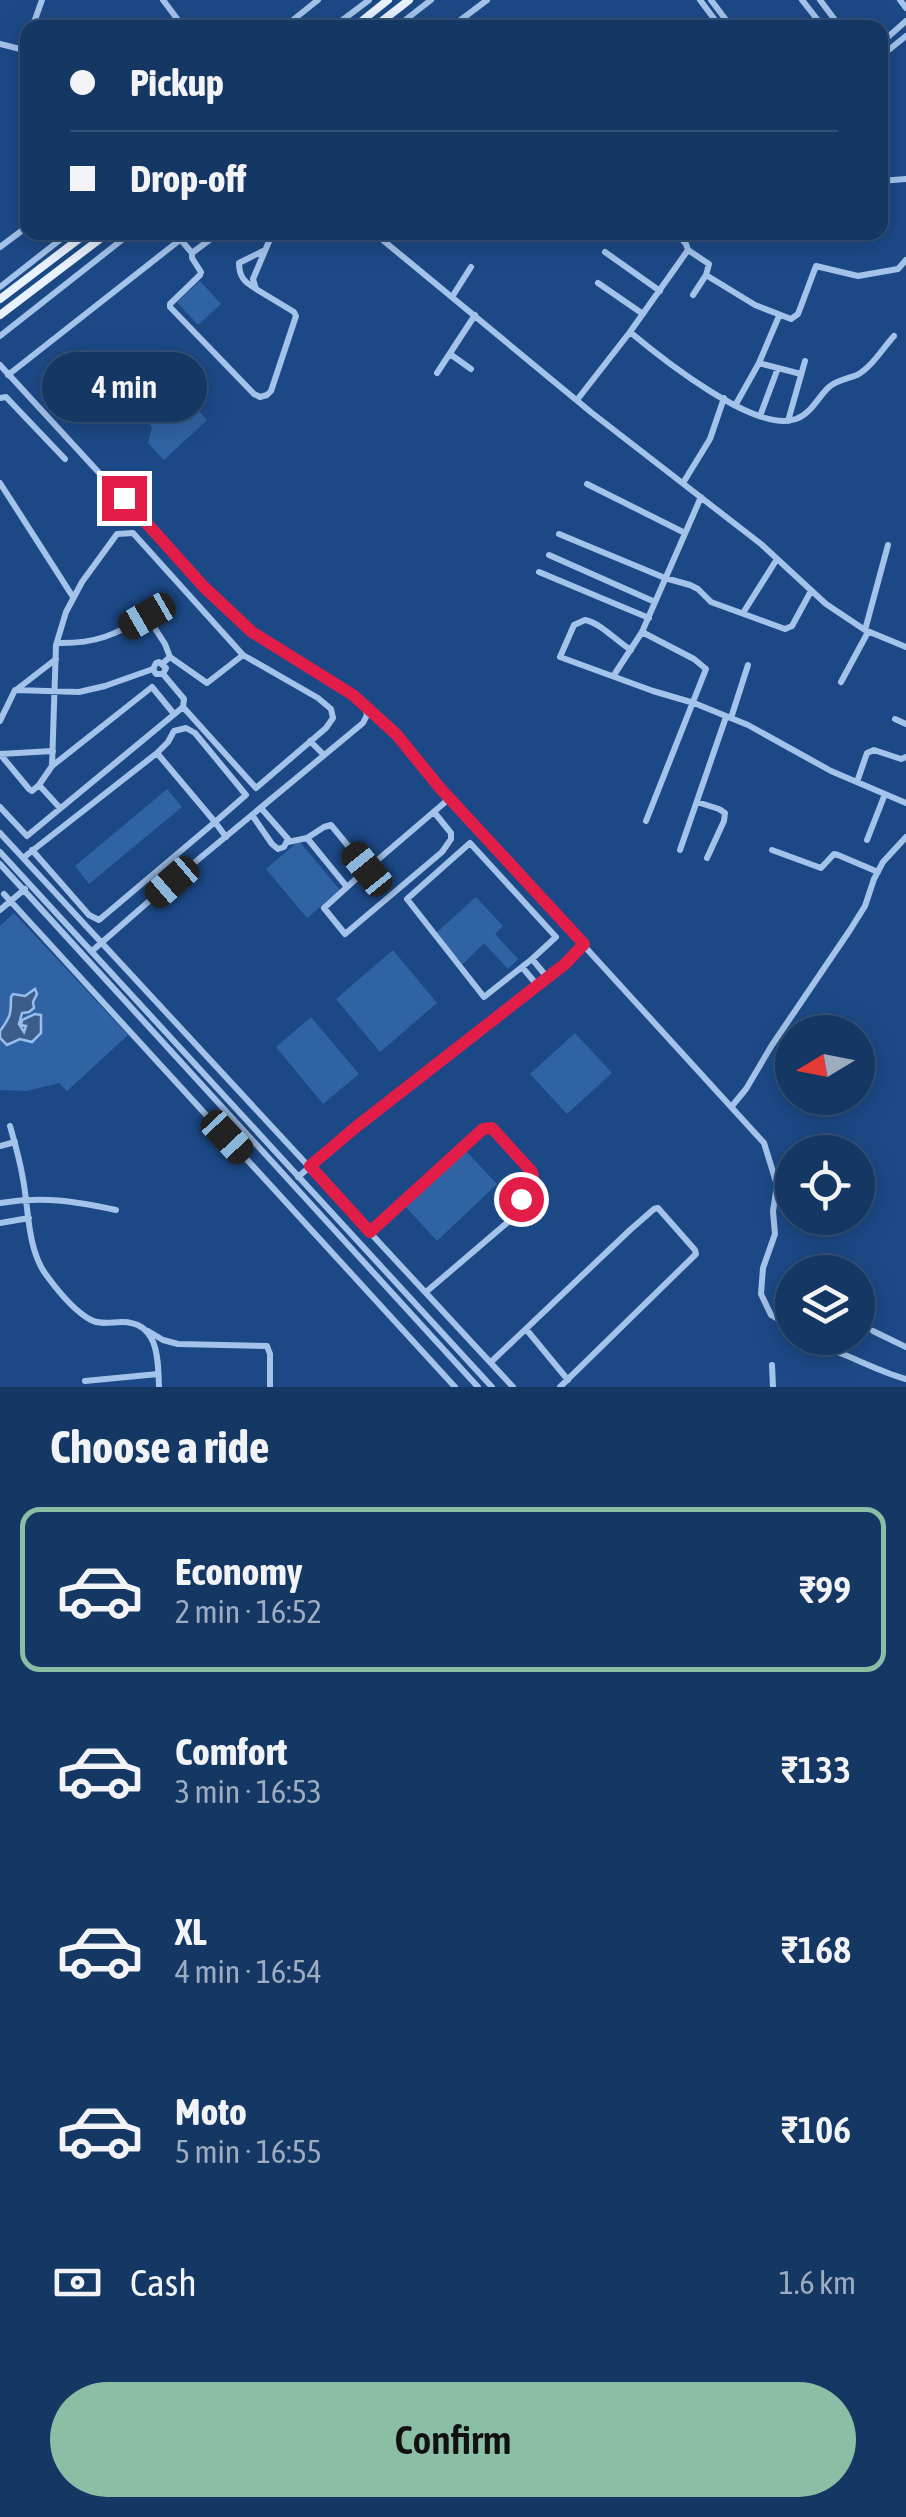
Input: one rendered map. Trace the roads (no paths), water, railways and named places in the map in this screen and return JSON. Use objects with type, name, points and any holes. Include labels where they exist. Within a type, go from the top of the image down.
[{"type":"main road","points":[[374,2],[388,0]]},
{"type":"main road","points":[[383,20],[409,0]]},
{"type":"main road","points":[[0,299],[78,240]]},
{"type":"main road","points":[[0,315],[98,240]]},
{"type":"street","points":[[295,20],[318,0]]},
{"type":"street","points":[[405,20],[431,0]]},
{"type":"street","points":[[461,20],[487,0]]},
{"type":"street","points":[[802,0],[818,20]]},
{"type":"street","points":[[900,0],[906,8]]},
{"type":"street","points":[[345,20],[374,2]]},
{"type":"street","points":[[0,248],[20,232]]},
{"type":"street","points":[[0,287],[60,240]]},
{"type":"street","points":[[0,336],[122,240]]},
{"type":"street","points":[[8,375],[180,240],[201,272],[170,307],[260,397],[271,391],[296,316],[242,279],[239,263],[266,250]]},
{"type":"street","points":[[192,253],[209,240]]},
{"type":"street","points":[[256,289],[253,279],[270,240]]},
{"type":"street","points":[[383,240],[702,497],[811,591],[866,631],[906,647]]},
{"type":"street","points":[[683,240],[688,250],[709,264],[693,295]]},
{"type":"street","points":[[577,400],[688,250]]},
{"type":"street","points":[[605,252],[660,291]]},
{"type":"street","points":[[706,276],[786,319],[795,318],[817,266],[858,276],[898,269],[906,260]]},
{"type":"street","points":[[452,297],[471,266]]},
{"type":"street","points":[[133,277],[141,288]]},
{"type":"street","points":[[598,283],[643,314]]},
{"type":"street","points":[[437,373],[476,316]]},
{"type":"street","points":[[736,404],[779,316]]},
{"type":"street","points":[[630,332],[702,387],[776,422],[805,414],[829,387],[864,370],[894,336]]},
{"type":"street","points":[[450,354],[471,369]]},
{"type":"street","points":[[788,421],[805,361]]},
{"type":"street","points":[[759,363],[802,374]]},
{"type":"street","points":[[0,365],[204,587],[252,632],[353,695],[396,734],[764,1143],[776,1180],[775,1234],[761,1294],[775,1317]]},
{"type":"street","points":[[760,416],[778,368]]},
{"type":"street","points":[[0,398],[6,398],[65,459]]},
{"type":"street","points":[[683,483],[710,439],[724,398]]},
{"type":"street","points":[[0,483],[73,598]]},
{"type":"street","points":[[586,484],[685,533]]},
{"type":"street","points":[[614,676],[649,618],[702,497]]},
{"type":"street","points":[[131,506],[142,498]]},
{"type":"street","points":[[52,766],[57,643],[73,598],[114,536],[133,533],[243,655],[318,698],[331,710],[332,718],[326,728],[256,788],[183,707]]},
{"type":"street","points":[[559,534],[690,585],[711,602],[788,629],[811,591]]},
{"type":"street","points":[[841,682],[866,631],[888,545]]},
{"type":"street","points":[[549,556],[655,602]]},
{"type":"street","points":[[742,613],[777,559]]},
{"type":"street","points":[[539,572],[649,618]]},
{"type":"street","points":[[57,643],[82,644],[115,635],[147,616],[170,657],[207,683],[243,655]]},
{"type":"street","points":[[631,650],[592,621],[580,620],[560,658],[748,725],[831,771],[906,804]]},
{"type":"street","points":[[642,632],[706,671],[646,821]]},
{"type":"street","points":[[15,690],[79,692],[153,668],[170,657]]},
{"type":"street","points":[[0,721],[15,690],[56,660]]},
{"type":"street","points":[[162,663],[166,668],[163,674]]},
{"type":"street","points":[[680,850],[748,665]]},
{"type":"street","points":[[0,807],[26,836],[183,707],[184,699],[153,668]]},
{"type":"street","points":[[0,754],[32,790],[52,766],[152,687],[174,714]]},
{"type":"street","points":[[92,951],[363,723],[366,706]]},
{"type":"street","points":[[895,719],[906,724]]},
{"type":"street","points":[[23,858],[32,850],[157,754],[174,731],[186,728],[195,733],[246,794],[98,920],[89,916],[32,850]]},
{"type":"street","points":[[310,741],[324,755]]},
{"type":"street","points":[[0,754],[53,751]]},
{"type":"street","points":[[857,782],[870,751],[906,758]]},
{"type":"street","points":[[157,754],[226,837]]},
{"type":"street","points":[[39,785],[60,808]]},
{"type":"street","points":[[867,840],[885,794]]},
{"type":"street","points":[[434,812],[451,833],[449,844],[345,934],[324,908],[450,798]]},
{"type":"street","points":[[697,802],[725,813],[707,858]]},
{"type":"street","points":[[261,808],[288,842]]},
{"type":"street","points":[[252,815],[275,847],[281,849],[288,842],[332,826],[367,869]]},
{"type":"street","points":[[0,833],[513,1387]]},
{"type":"street","points":[[732,1106],[850,930],[883,862],[906,837]]},
{"type":"street","points":[[307,838],[346,887]]},
{"type":"street","points":[[470,843],[556,937],[532,959],[484,996],[407,900],[470,843]]},
{"type":"street","points":[[772,850],[821,868],[838,854],[878,872]]},
{"type":"street","points":[[0,852],[244,1133],[478,1387]]},
{"type":"street","points":[[0,864],[92,951],[492,1387]]},
{"type":"street","points":[[52,890],[61,882]]},
{"type":"street","points":[[0,910],[5,898],[24,884]]},
{"type":"street","points":[[5,898],[230,1136],[455,1387]]},
{"type":"street","points":[[291,1183],[584,944]]},
{"type":"street","points":[[532,959],[547,978]]},
{"type":"street","points":[[522,967],[537,986]]},
{"type":"street","points":[[10,1126],[39,1266],[60,1293],[98,1323],[130,1322],[169,1342],[267,1346],[270,1387]]},
{"type":"street","points":[[370,1232],[483,1129],[492,1128],[532,1172],[534,1184],[521,1199],[522,1210],[426,1292]]},
{"type":"street","points":[[230,1136],[244,1133]]},
{"type":"street","points":[[0,1146],[14,1142]]},
{"type":"street","points":[[0,1203],[26,1198],[69,1200],[116,1210]]},
{"type":"street","points":[[491,1362],[654,1209],[663,1211],[695,1250],[693,1258],[560,1387]]},
{"type":"street","points":[[0,1224],[30,1218]]},
{"type":"street","points":[[144,1328],[154,1343],[159,1387]]},
{"type":"street","points":[[526,1329],[568,1380]]},
{"type":"street","points":[[875,1332],[906,1348]]},
{"type":"street","points":[[841,1355],[906,1379]]},
{"type":"street","points":[[772,1365],[774,1387]]},
{"type":"street","points":[[85,1381],[158,1374]]}]
